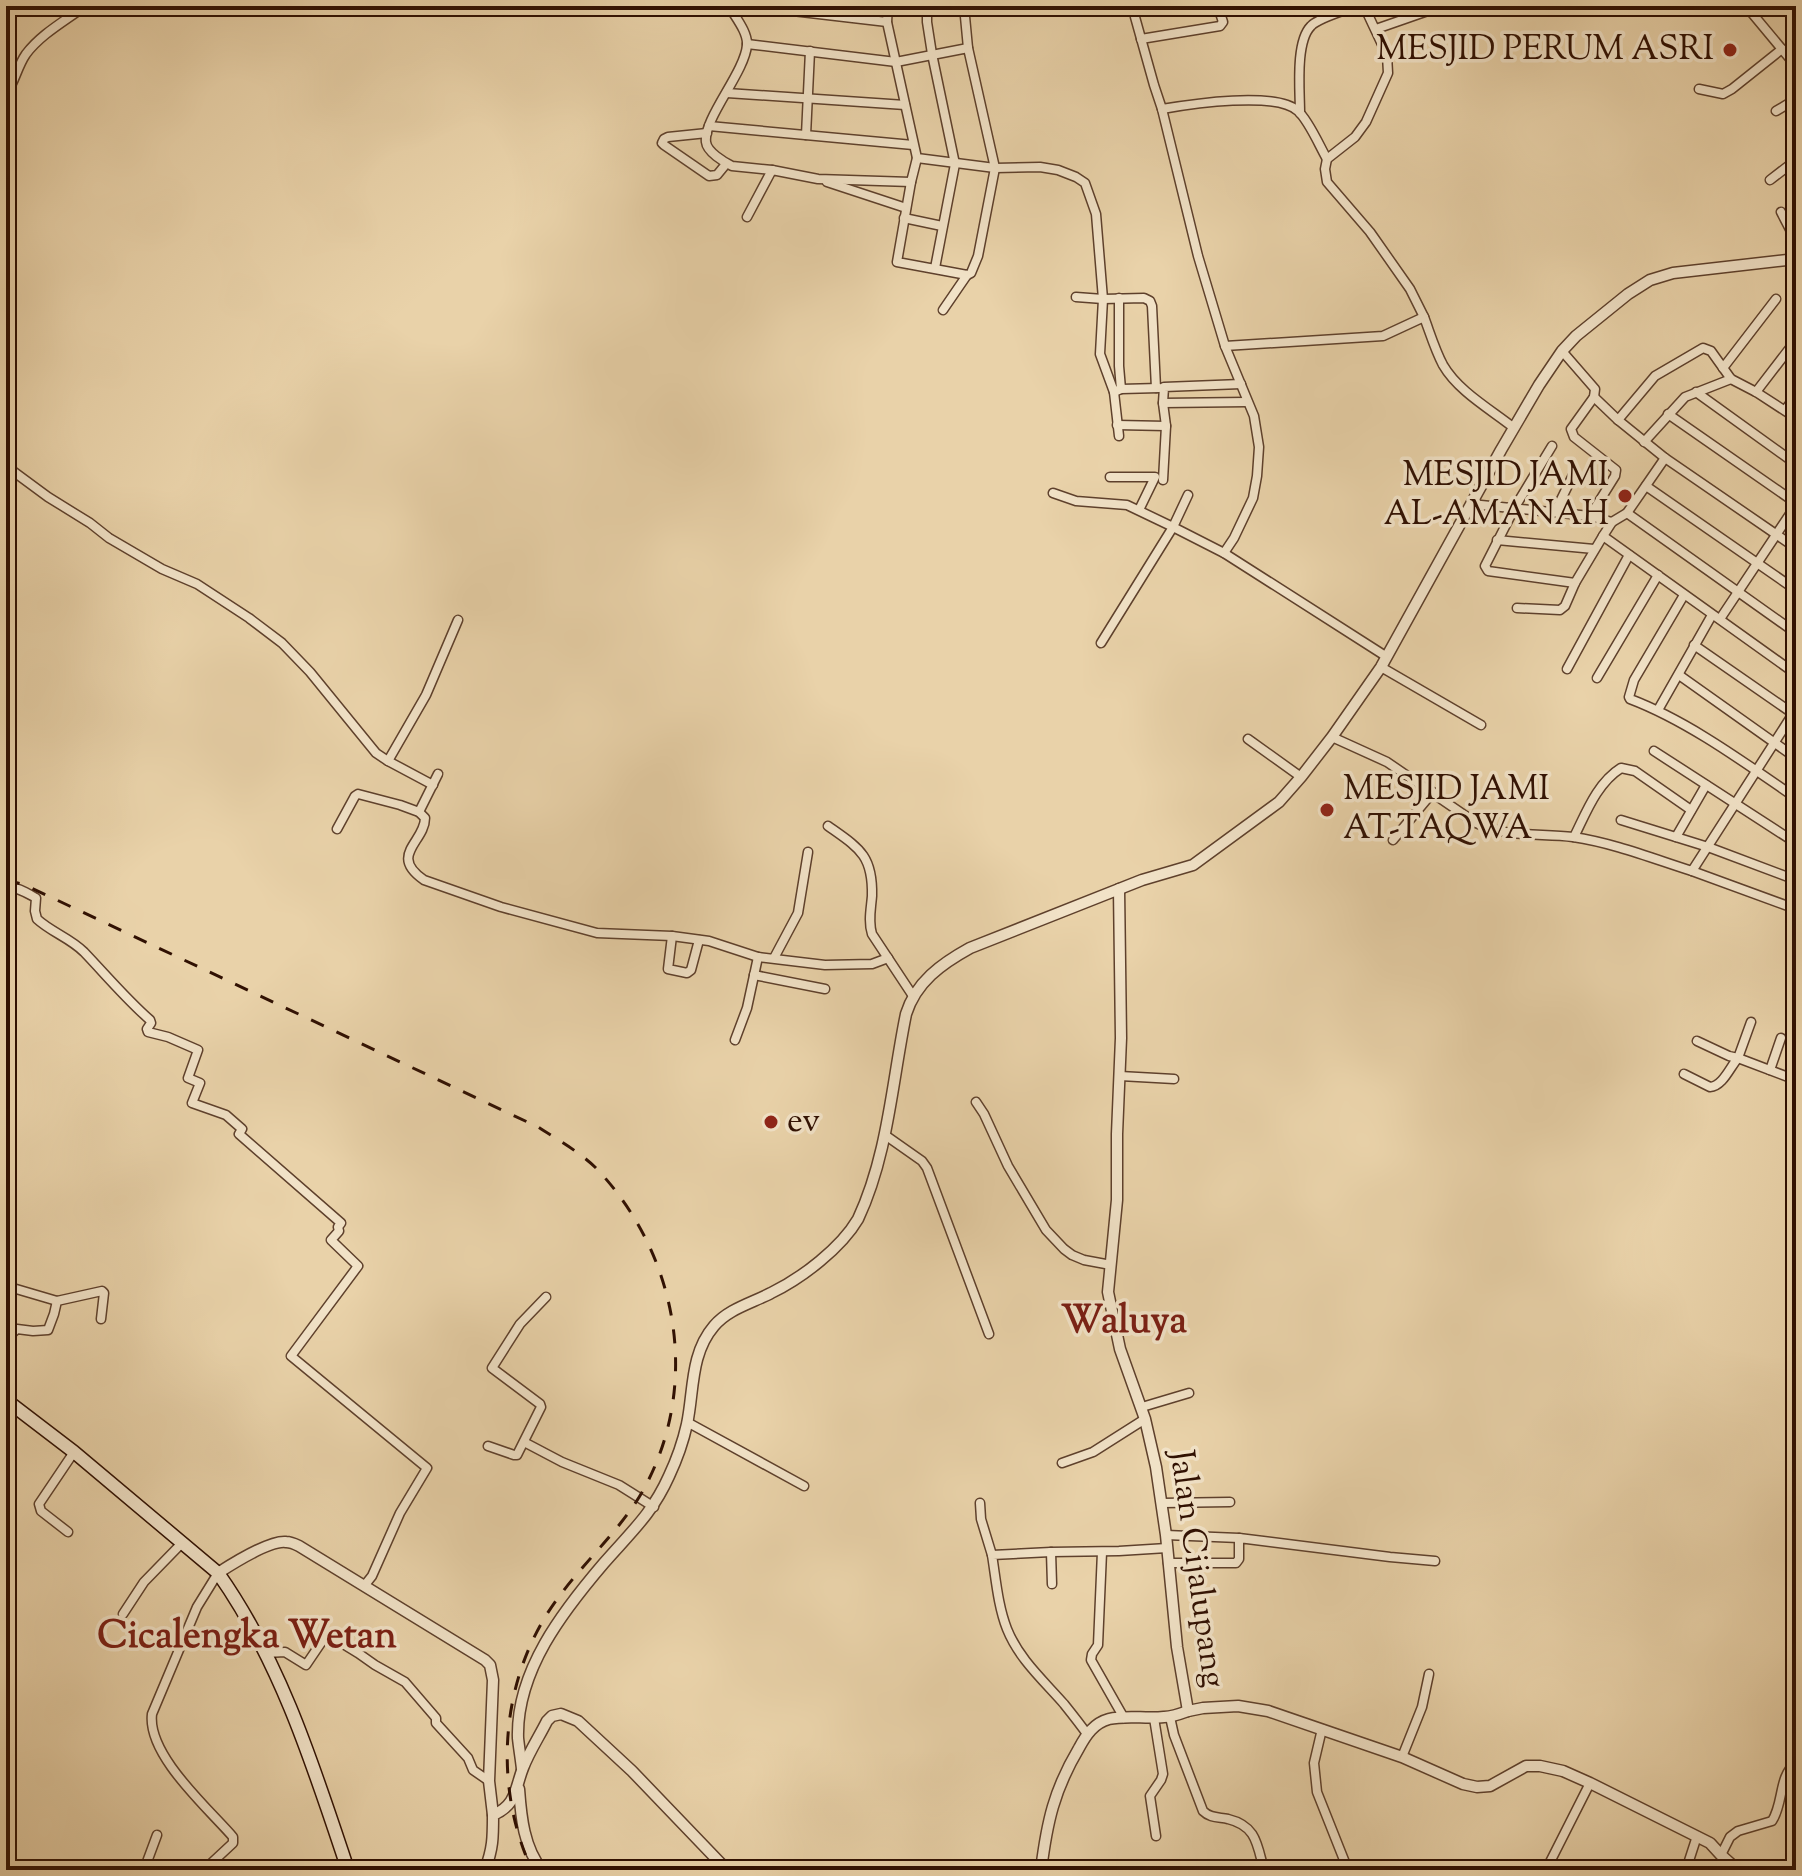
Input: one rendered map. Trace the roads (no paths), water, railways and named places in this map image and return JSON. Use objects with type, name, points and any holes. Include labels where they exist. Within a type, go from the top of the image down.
[{"type":"main road","points":[[6,1400],[74,1452],[218,1573],[266,1653],[313,1766],[348,1870]]},
{"type":"street","points":[[6,94],[32,46],[85,6]]},
{"type":"street","points":[[729,6],[746,36],[747,44],[708,129],[706,146],[726,164],[818,179],[906,208]]},
{"type":"street","points":[[749,6],[887,22]]},
{"type":"street","points":[[888,6],[887,22],[917,158],[897,262],[967,275]]},
{"type":"street","points":[[927,6],[932,54],[955,164],[935,268]]},
{"type":"street","points":[[943,310],[975,267],[995,168],[968,48],[964,6]]},
{"type":"street","points":[[1134,6],[1198,256],[1225,346],[1254,416],[1259,447],[1253,498],[1231,545],[1224,553]]},
{"type":"street","points":[[1141,39],[1220,26],[1223,22],[1220,13],[1234,6]]},
{"type":"street","points":[[1300,113],[1301,52],[1310,26],[1357,6]]},
{"type":"street","points":[[1364,6],[1387,55],[1388,73],[1366,122],[1355,137],[1327,159],[1327,182],[1370,232],[1410,289],[1451,377],[1514,428]]},
{"type":"street","points":[[1376,29],[1442,6]]},
{"type":"street","points":[[1746,6],[1796,66]]},
{"type":"street","points":[[747,44],[896,62],[968,48]]},
{"type":"street","points":[[1699,89],[1723,94],[1782,49]]},
{"type":"street","points":[[806,135],[810,51]]},
{"type":"street","points":[[727,93],[905,105]]},
{"type":"street","points":[[1776,111],[1796,99]]},
{"type":"street","points":[[1162,109],[1197,103],[1283,102],[1300,113],[1327,159]]},
{"type":"street","points":[[726,164],[717,175],[709,176],[662,143],[668,137],[708,129],[913,145]]},
{"type":"street","points":[[917,158],[995,168],[1040,167],[1058,170],[1085,183],[1096,214],[1103,299],[1100,354],[1118,391]]},
{"type":"street","points":[[1770,180],[1796,160]]},
{"type":"street","points":[[747,217],[772,170]]},
{"type":"street","points":[[818,179],[911,182]]},
{"type":"street","points":[[1781,212],[1796,241]]},
{"type":"street","points":[[904,218],[942,226]]},
{"type":"street","points":[[522,1769],[518,1736],[524,1691],[548,1636],[565,1610],[654,1507],[680,1450],[698,1353],[714,1326],[732,1311],[775,1292],[793,1280],[831,1252],[853,1228],[863,1207],[885,1135],[906,1014],[913,996],[927,977],[970,948],[1142,880],[1182,869],[1204,859],[1272,808],[1332,737],[1384,662],[1539,385],[1576,336],[1628,294],[1660,276],[1796,259]]},
{"type":"street","points":[[1076,297],[1144,298],[1150,301],[1166,426],[1163,480]]},
{"type":"street","points":[[1119,298],[1119,436]]},
{"type":"street","points":[[1723,368],[1776,299]]},
{"type":"street","points":[[1225,346],[1383,336],[1424,317]]},
{"type":"street","points":[[1756,392],[1796,340]]},
{"type":"street","points":[[1618,420],[1655,376],[1700,349],[1711,351],[1731,379],[1796,418]]},
{"type":"street","points":[[1562,351],[1594,386],[1594,397],[1571,432],[1615,467],[1616,472],[1590,516]]},
{"type":"street","points":[[1644,442],[1685,397],[1731,379]]},
{"type":"street","points":[[1118,391],[1241,384]]},
{"type":"street","points":[[1696,392],[1796,464]]},
{"type":"street","points":[[1785,410],[1796,396]]},
{"type":"street","points":[[1594,397],[1665,458],[1796,548]]},
{"type":"street","points":[[1163,403],[1247,402]]},
{"type":"street","points":[[1658,710],[1694,645],[1738,593],[1796,504],[1668,414]]},
{"type":"street","points":[[1117,425],[1166,426]]},
{"type":"street","points":[[1552,446],[1486,563],[1488,571],[1575,583]]},
{"type":"street","points":[[1517,608],[1560,610],[1565,606],[1594,549],[1612,522],[1627,513],[1665,458]]},
{"type":"street","points":[[6,466],[109,538],[162,569],[197,584],[249,618],[282,643],[376,753],[433,785]]},
{"type":"street","points":[[1555,512],[1575,471]]},
{"type":"street","points":[[1110,477],[1155,477],[1139,510]]},
{"type":"street","points":[[1646,486],[1796,590]]},
{"type":"street","points":[[1053,493],[1076,501],[1127,505],[1224,553],[1481,725]]},
{"type":"street","points":[[1101,643],[1173,527],[1188,495]]},
{"type":"street","points":[[1471,504],[1590,516],[1612,522]]},
{"type":"street","points":[[1627,513],[1796,633]]},
{"type":"street","points":[[1603,536],[1796,674]]},
{"type":"street","points":[[1497,540],[1594,549]]},
{"type":"street","points":[[1567,669],[1629,555]]},
{"type":"street","points":[[1597,678],[1658,575]]},
{"type":"street","points":[[1684,595],[1634,680],[1630,699],[1658,710],[1796,798]]},
{"type":"street","points":[[388,761],[426,695],[458,620]]},
{"type":"street","points":[[1692,871],[1795,713],[1694,645]]},
{"type":"street","points":[[1679,675],[1796,758]]},
{"type":"street","points":[[1332,737],[1387,762],[1490,830],[1574,837],[1613,846],[1796,909]]},
{"type":"street","points":[[1248,739],[1301,777]]},
{"type":"street","points":[[1654,751],[1796,843]]},
{"type":"street","points":[[1574,837],[1598,791],[1621,768],[1635,771],[1691,810]]},
{"type":"street","points":[[419,812],[438,774]]},
{"type":"street","points":[[1676,837],[1706,785]]},
{"type":"street","points":[[1393,840],[1433,792]]},
{"type":"street","points":[[337,829],[358,794],[419,812],[426,823],[414,842],[409,864],[413,872],[424,880],[501,907],[597,933],[699,940],[758,957],[792,962],[872,964],[888,958]]},
{"type":"street","points":[[1621,820],[1708,847],[1796,880]]},
{"type":"street","points":[[828,826],[858,847],[866,859],[872,885],[870,930],[913,996]]},
{"type":"street","points":[[774,958],[798,913],[808,852]]},
{"type":"street","points":[[6,887],[36,898],[37,919],[83,951],[125,998],[150,1020],[148,1032],[198,1050],[188,1078],[200,1083],[192,1103],[226,1115],[242,1129],[239,1134],[341,1223],[331,1240],[358,1266],[291,1356],[427,1468],[400,1513],[372,1576],[364,1586]]},
{"type":"street","name":"Jalan Cijalupang","points":[[1119,889],[1121,1038],[1117,1200],[1108,1292],[1120,1349],[1142,1407],[1162,1503],[1177,1647],[1188,1711],[1224,1706],[1254,1707],[1402,1757],[1463,1784],[1477,1787],[1490,1786],[1521,1768],[1534,1765],[1563,1771],[1710,1843],[1738,1870]]},
{"type":"street","points":[[672,936],[670,971],[687,973],[691,970],[699,940]]},
{"type":"street","points":[[735,1040],[747,1008],[758,957]]},
{"type":"street","points":[[754,975],[825,989]]},
{"type":"street","points":[[1684,1074],[1710,1087],[1718,1086],[1738,1058],[1751,1022]]},
{"type":"street","points":[[1770,1070],[1781,1038]]},
{"type":"street","points":[[1697,1041],[1796,1080]]},
{"type":"street","points":[[1120,1076],[1174,1079]]},
{"type":"street","points":[[976,1102],[1008,1166],[1046,1230],[1072,1255],[1111,1265]]},
{"type":"street","points":[[885,1135],[922,1161],[927,1168],[989,1334]]},
{"type":"street","points":[[6,1286],[57,1301],[103,1291],[101,1319]]},
{"type":"street","points":[[488,1446],[516,1455],[541,1405],[492,1367],[520,1324],[546,1297]]},
{"type":"street","points":[[6,1339],[17,1329],[48,1330],[57,1301]]},
{"type":"street","points":[[1142,1407],[1189,1393]]},
{"type":"street","points":[[1062,1463],[1084,1457],[1145,1419]]},
{"type":"street","points":[[687,1422],[804,1486]]},
{"type":"street","points":[[524,1442],[562,1462],[619,1485],[654,1507]]},
{"type":"street","points":[[68,1532],[41,1511],[39,1504],[74,1452]]},
{"type":"street","points":[[667,1481],[678,1486]]},
{"type":"street","points":[[1162,1503],[1230,1502]]},
{"type":"street","points":[[980,1503],[1007,1629],[1029,1666],[1087,1734]]},
{"type":"street","points":[[1166,1535],[1239,1538],[1435,1561]]},
{"type":"street","points":[[1168,1563],[1236,1563],[1239,1559],[1239,1538]]},
{"type":"street","points":[[204,1870],[233,1843],[233,1837],[192,1793],[159,1746],[151,1725],[152,1714],[197,1607],[218,1573],[236,1561],[284,1541],[299,1546],[490,1665],[493,1680],[489,1781],[493,1844],[485,1870]]},
{"type":"street","points":[[123,1614],[144,1582],[183,1542]]},
{"type":"street","points":[[992,1555],[1167,1548]]},
{"type":"street","points":[[1051,1552],[1052,1584]]},
{"type":"street","points":[[1102,1552],[1098,1645],[1091,1660],[1124,1718]]},
{"type":"street","points":[[266,1653],[285,1652],[306,1665],[327,1634],[405,1682],[468,1758],[473,1770],[489,1781]]},
{"type":"street","points":[[1402,1757],[1422,1707],[1429,1674]]},
{"type":"street","points":[[1041,1870],[1054,1796],[1087,1734],[1107,1719],[1170,1717],[1188,1711]]},
{"type":"street","points":[[493,1815],[504,1810],[511,1801],[522,1769],[547,1721],[561,1714],[578,1721],[632,1771],[727,1870]]},
{"type":"street","points":[[1170,1717],[1203,1811],[1247,1827],[1254,1834],[1264,1870]]},
{"type":"street","points":[[1154,1718],[1163,1774],[1150,1796],[1156,1836]]},
{"type":"street","points":[[1322,1729],[1314,1763],[1317,1792],[1348,1870]]},
{"type":"street","points":[[1721,1855],[1730,1837],[1738,1831],[1772,1821],[1778,1810],[1787,1772],[1796,1763]]},
{"type":"street","points":[[1546,1870],[1590,1783]]},
{"type":"street","points":[[519,1784],[529,1846],[542,1870]]},
{"type":"street","points":[[144,1870],[157,1835]]},
{"type":"street","points":[[1686,1870],[1697,1836]]},
{"type":"railway","points":[[6,880],[25,885],[538,1127],[597,1169],[624,1202],[645,1238],[661,1276],[671,1316],[676,1357],[673,1398],[665,1439],[640,1495],[620,1524],[561,1594],[541,1624],[525,1657],[515,1692],[507,1764],[519,1836],[532,1870]]},
{"type":"place","name":"MESJID PERUM ASRI","points":[[1730,50]]},
{"type":"place","name":"MESJID JAMI AL-AMANAH","points":[[1625,496]]},
{"type":"place","name":"MESJID JAMI AT-TAQWA","points":[[1327,810]]},
{"type":"place","name":"ev","points":[[771,1122]]},
{"type":"district","name":"Waluya","points":[[1124,1323]]},
{"type":"district","name":"Cicalengka Wetan","points":[[247,1638]]}]
